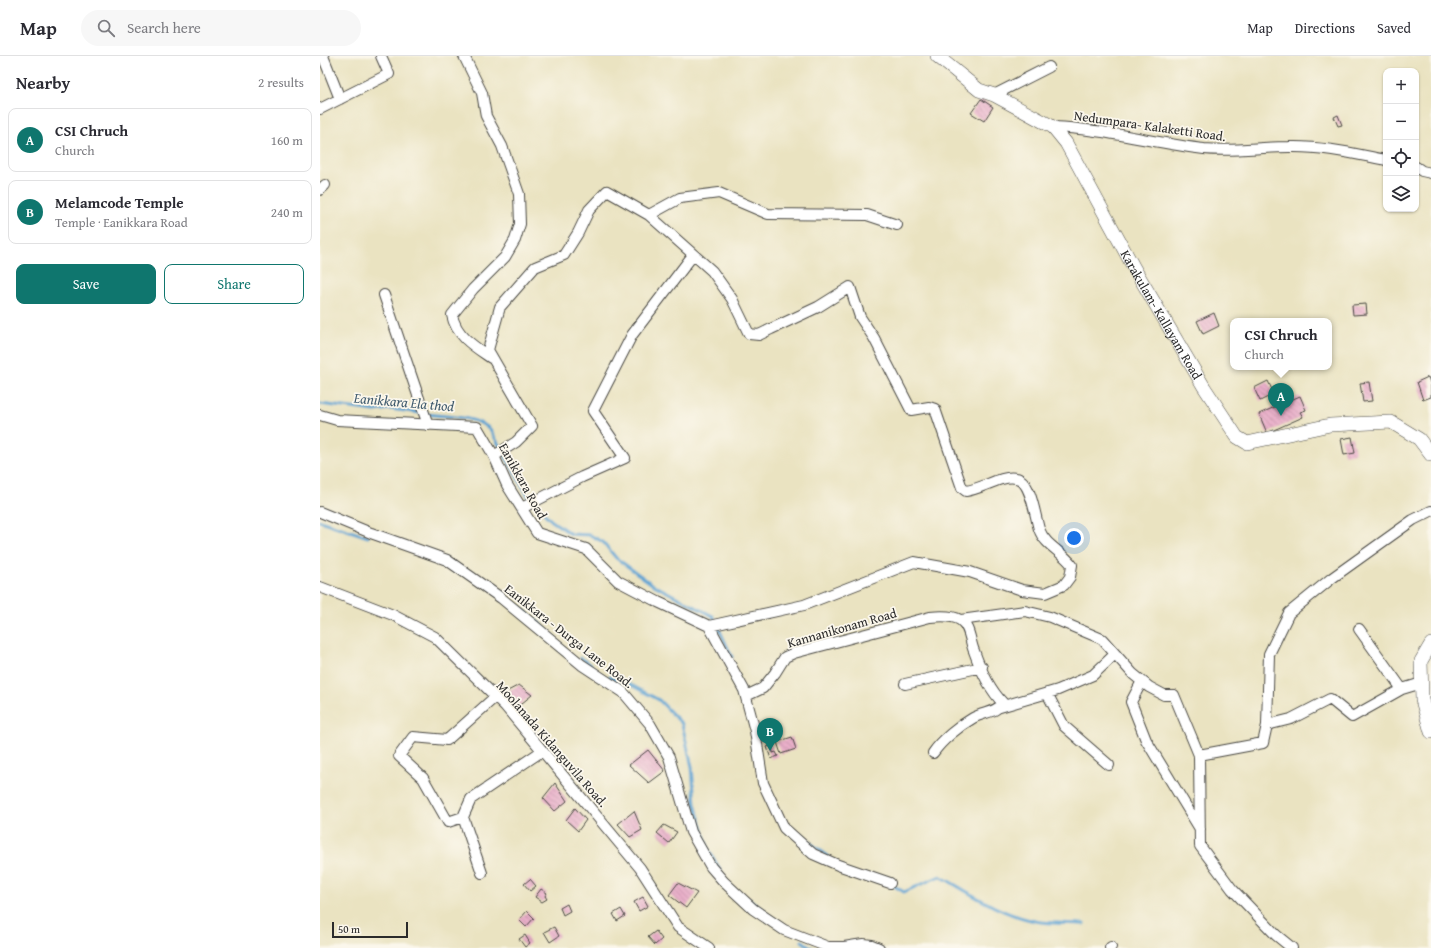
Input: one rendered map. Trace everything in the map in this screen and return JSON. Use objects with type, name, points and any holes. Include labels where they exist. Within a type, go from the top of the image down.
[{"type":"street","points":[[323,56],[340,99]]},
{"type":"street","points":[[320,109],[389,74],[381,56]]},
{"type":"street","points":[[464,56],[482,93],[486,116],[502,146],[519,194],[520,224],[515,240],[505,257],[472,289],[452,315],[454,326],[463,336],[494,359]]},
{"type":"street","name":"Karakulam- Kallayam Road","points":[[937,56],[979,90],[994,95],[1053,127],[1066,143],[1134,268],[1204,387],[1237,437],[1247,443],[1330,425],[1391,422],[1420,439],[1431,455]]},
{"type":"street","points":[[994,95],[1049,67]]},
{"type":"street","name":"Nedumpara- Kalaketti Road.","points":[[1053,127],[1082,128],[1203,148],[1236,151],[1290,147],[1316,148],[1383,159]]},
{"type":"street","points":[[1419,169],[1431,173]]},
{"type":"street","points":[[500,452],[516,442],[532,426],[488,350],[500,307],[535,267],[564,255],[578,233],[589,210],[607,191],[649,215],[712,272],[732,299],[749,334],[759,334],[771,330],[818,307],[850,287],[860,317],[874,338],[911,410],[929,407],[935,409],[962,488],[966,491],[977,490],[1006,478],[1017,478],[1026,483],[1040,531],[1050,546],[1067,558],[1072,565],[1070,578],[1064,585],[1045,593],[1022,590],[970,572],[914,562],[804,605],[714,625],[748,695],[763,783],[784,828],[813,854],[838,865],[890,883]]},
{"type":"street","points":[[649,215],[680,198],[719,193],[768,214],[867,215],[897,225]]},
{"type":"street","points":[[522,508],[582,477],[625,458],[593,411],[632,335],[693,255]]},
{"type":"street","points":[[384,295],[428,425]]},
{"type":"street","name":"Eanikkara Road","points":[[320,415],[337,420],[477,427],[500,452],[507,485],[537,533],[586,549],[618,581],[658,602],[714,625]]},
{"type":"street","points":[[1199,755],[1263,743],[1267,725],[1269,654],[1289,613],[1332,578],[1413,520],[1431,511]]},
{"type":"street","name":"Eanikkara - Durga Lane Road.","points":[[320,512],[371,533],[447,560],[501,598],[582,665],[623,692],[650,724],[669,757],[690,832],[711,867],[724,882],[753,909],[784,930],[828,947],[844,947],[862,944],[872,945],[879,948]]},
{"type":"street","name":"Moolanada Kidanguvila Road.","points":[[320,587],[393,615],[435,638],[495,697],[542,751],[640,868],[678,927],[709,948]]},
{"type":"street","name":"Kannanikonam Road","points":[[748,695],[763,688],[785,657],[794,653],[930,617],[942,616],[961,620],[1025,611],[1068,624],[1102,639],[1133,674],[1158,693],[1164,695],[1174,695],[1199,755],[1200,846],[1232,889],[1276,935],[1292,948]]},
{"type":"street","points":[[961,620],[970,635],[974,650],[982,667],[998,697],[1003,703],[1000,707]]},
{"type":"street","points":[[1359,629],[1402,689]]},
{"type":"street","points":[[1431,644],[1421,661],[1422,700],[1431,732]]},
{"type":"street","points":[[933,753],[958,728],[974,717],[1000,707],[1047,693],[1093,675],[1115,654]]},
{"type":"street","points":[[904,684],[982,667]]},
{"type":"street","points":[[1142,681],[1131,702],[1146,740],[1200,829]]},
{"type":"street","points":[[1267,725],[1291,719],[1330,699],[1352,717],[1402,689],[1422,683]]},
{"type":"street","points":[[1047,693],[1064,726],[1109,765]]},
{"type":"street","points":[[463,817],[448,822],[423,778],[399,756],[413,737],[447,740],[495,697]]},
{"type":"street","points":[[482,873],[463,817],[471,799],[542,751]]},
{"type":"building","points":[[981,99],[993,107],[984,121],[971,113]]},
{"type":"building","points":[[1338,115],[1342,125],[1338,126],[1334,117]]},
{"type":"building","points":[[1366,304],[1367,314],[1353,315],[1352,305]]},
{"type":"building","points":[[1214,313],[1219,326],[1203,334],[1197,321]]},
{"type":"building","points":[[1428,377],[1431,385],[1431,397],[1423,400],[1417,382]]},
{"type":"building","points":[[1268,381],[1274,394],[1260,401],[1254,388]]},
{"type":"building","points":[[1369,382],[1372,401],[1363,402],[1360,383]]},
{"type":"building","points":[[1300,396],[1306,410],[1300,412],[1303,417],[1267,433],[1259,414]]},
{"type":"building","points":[[1352,437],[1355,453],[1344,455],[1341,439]]},
{"type":"building","points":[[519,685],[532,695],[516,708],[506,692]]},
{"type":"building","points":[[792,737],[796,749],[781,754],[777,742]]},
{"type":"building","points":[[772,745],[773,753],[776,752],[778,756],[771,759],[767,747]]},
{"type":"building","points":[[648,750],[665,771],[649,783],[629,765]]},
{"type":"building","points":[[555,783],[567,801],[555,811],[543,798]]},
{"type":"building","points":[[575,808],[586,820],[578,831],[566,820]]},
{"type":"building","points":[[634,811],[642,830],[630,837],[618,824]]},
{"type":"building","points":[[664,825],[677,832],[669,843],[657,833]]},
{"type":"building","points":[[530,879],[536,886],[530,891],[524,884]]},
{"type":"building","points":[[678,883],[697,893],[686,908],[669,895]]},
{"type":"building","points":[[541,889],[547,893],[545,896],[547,899],[542,902],[535,897]]},
{"type":"building","points":[[643,897],[648,906],[639,911],[634,902]]},
{"type":"building","points":[[567,904],[570,911],[563,915],[560,908]]},
{"type":"building","points":[[621,909],[625,916],[617,921],[613,914]]},
{"type":"building","points":[[527,911],[534,918],[526,927],[519,920]]},
{"type":"building","points":[[554,927],[559,936],[550,942],[544,932]]},
{"type":"building","points":[[656,931],[662,939],[655,945],[648,937]]},
{"type":"building","points":[[525,935],[530,943],[525,947],[519,939]]},
{"type":"waterway","name":"Eanikkara Ela thod","points":[[320,404],[375,411],[390,409],[421,413]]},
{"type":"waterway","name":"Eanikkara Ela thod","points":[[427,414],[460,417],[476,421],[490,429],[531,501],[552,521],[571,534],[590,535],[603,542],[616,558],[652,584],[713,616],[732,657]]},
{"type":"waterway","points":[[320,521],[368,537]]},
{"type":"waterway","points":[[516,604],[546,629]]},
{"type":"waterway","points":[[581,658],[591,665]]},
{"type":"waterway","points":[[609,677],[631,685],[659,700],[682,724],[692,767],[695,804],[708,849],[721,871]]},
{"type":"waterway","name":"Eanikkara Ela thod","points":[[798,834],[828,856]]},
{"type":"waterway","name":"Eanikkara Ela thod","points":[[891,884],[904,892],[940,876],[985,902],[1022,918],[1047,923],[1084,924]]},
{"type":"waterway","points":[[750,900],[763,910]]},
{"type":"waterway","points":[[802,941],[812,948]]},
{"type":"place","name":"CSI Chruch","points":[[1281,416]]},
{"type":"place","name":"Melamcode Temple","points":[[770,751]]}]
